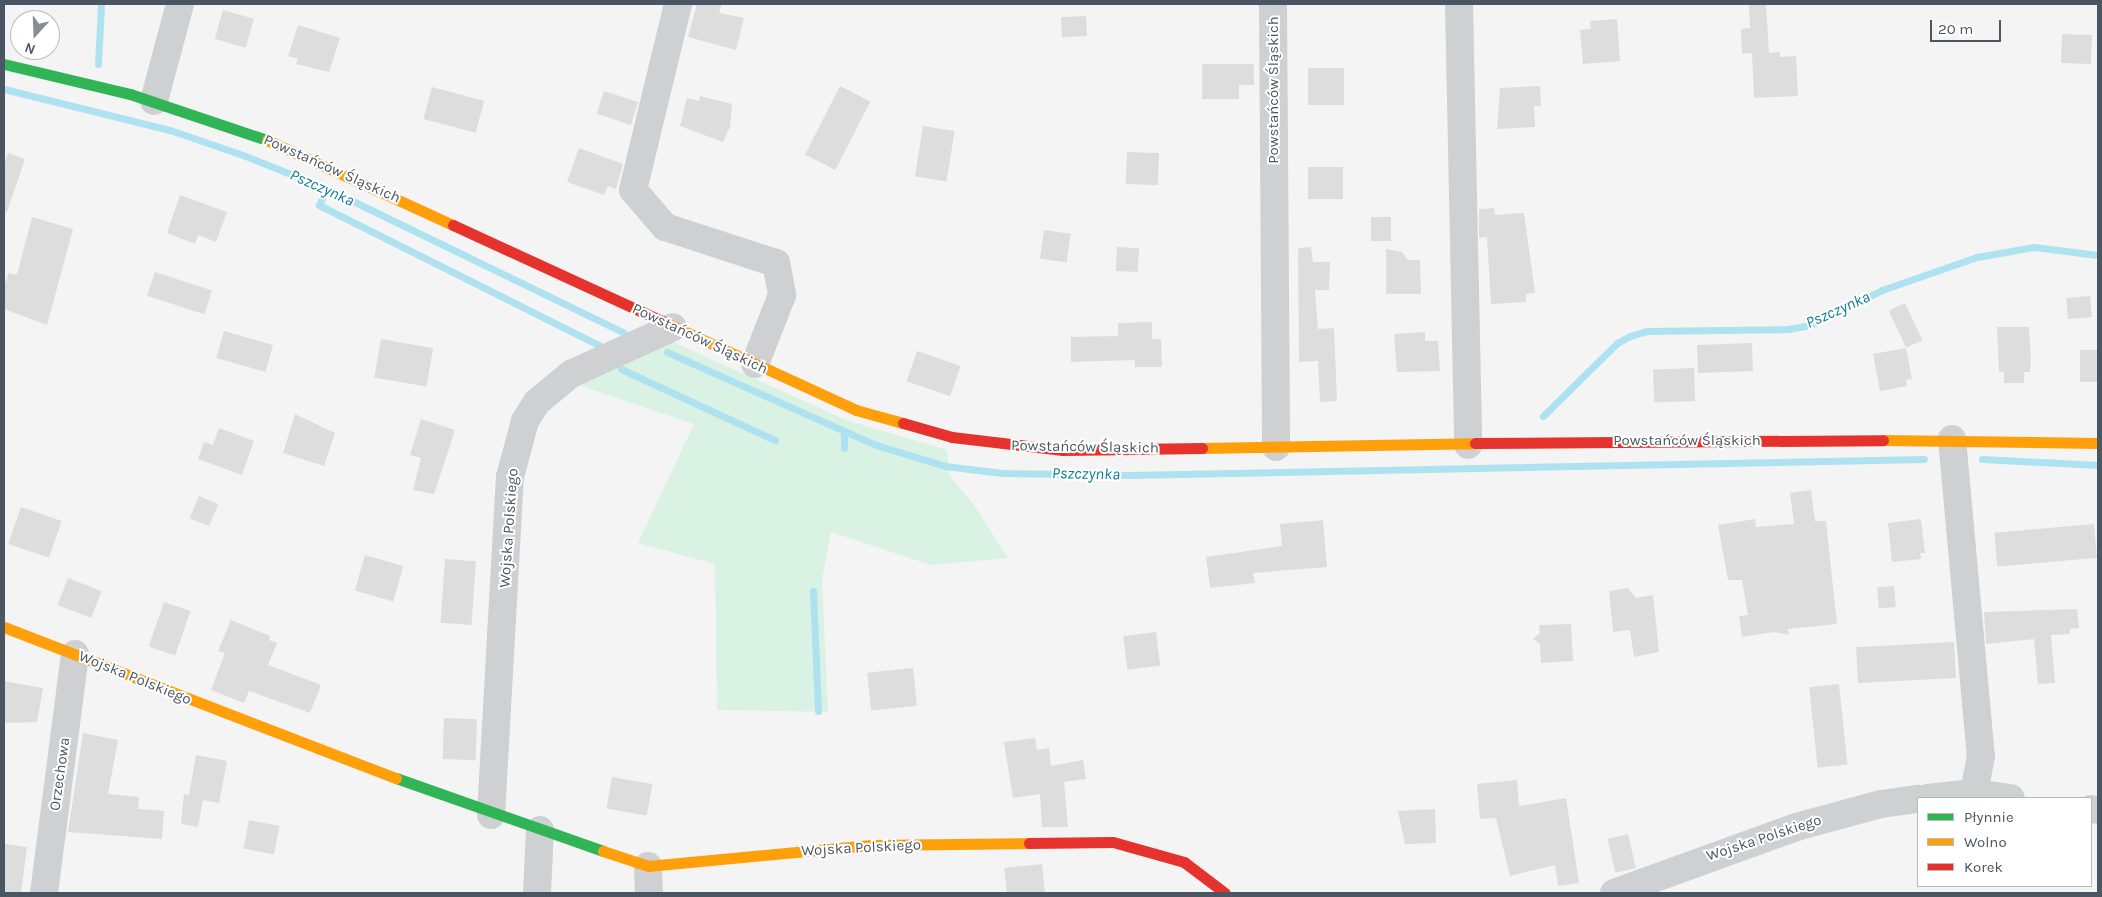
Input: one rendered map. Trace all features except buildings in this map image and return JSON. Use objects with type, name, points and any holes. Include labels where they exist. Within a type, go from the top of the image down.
[{"type":"street","points":[[154,101],[180,4]]},
{"type":"street","points":[[678,4],[633,190],[665,227],[776,263],[782,295],[755,364]]},
{"type":"street","name":"Powstańców Śląskich","points":[[1273,4],[1276,447]]},
{"type":"street","points":[[1459,4],[1468,445]]},
{"type":"street","name":"Powstańców Śląskich","points":[[4,64],[154,101],[246,130],[856,410],[952,437],[1000,445],[1063,450],[1952,439],[2098,443]]},
{"type":"street","name":"Wojska Polskiego","points":[[491,815],[510,477],[525,421],[538,402],[571,374],[673,327]]},
{"type":"street","points":[[1952,439],[1981,756],[1974,793]]},
{"type":"street","name":"Wojska Polskiego","points":[[4,627],[491,815],[648,866],[871,845],[1113,842],[1184,862],[1225,893]]},
{"type":"street","name":"Orzechowa","points":[[44,893],[75,654]]},
{"type":"street","points":[[1937,797],[1974,793],[2004,797]]},
{"type":"street","name":"Wojska Polskiego","points":[[1614,893],[1796,826],[1881,804],[1917,799]]},
{"type":"street","points":[[537,893],[540,830]]},
{"type":"street","points":[[648,866],[648,893]]},
{"type":"green space","points":[[671,341],[846,420],[947,450],[949,475],[974,505],[1008,558],[931,565],[831,532],[822,580],[828,712],[717,710],[715,564],[638,543],[694,424],[578,385]]},
{"type":"waterway","points":[[98,64],[101,4]]},
{"type":"waterway","name":"Pszczynka","points":[[4,89],[170,130],[243,155],[326,188],[624,333]]},
{"type":"waterway","points":[[326,188],[319,205],[601,346]]},
{"type":"waterway","name":"Pszczynka","points":[[1543,416],[1617,343],[1646,331],[1788,329],[1810,325],[1882,290],[1977,257],[2034,247],[2098,255]]},
{"type":"waterway","name":"Pszczynka","points":[[667,352],[876,445],[945,466],[1003,473],[1129,475],[1924,459]]},
{"type":"waterway","points":[[621,369],[775,440]]},
{"type":"waterway","points":[[844,431],[844,448]]},
{"type":"waterway","points":[[1982,459],[2098,465]]},
{"type":"waterway","points":[[813,591],[818,711]]},
{"type":"traffic: fast","points":[[4,64],[130,94],[267,140]]},
{"type":"traffic: fast","points":[[396,778],[603,851]]},
{"type":"traffic: slow","points":[[267,140],[453,225]]},
{"type":"traffic: slow","points":[[662,321],[856,410],[903,423]]},
{"type":"traffic: slow","points":[[1883,440],[2098,443]]},
{"type":"traffic: slow","points":[[1202,448],[1475,443]]},
{"type":"traffic: slow","points":[[4,627],[396,778]]},
{"type":"traffic: slow","points":[[603,851],[648,866],[871,845],[1029,843]]},
{"type":"traffic: jam","points":[[453,225],[662,321]]},
{"type":"traffic: jam","points":[[903,423],[952,437],[1063,450],[1202,448]]},
{"type":"traffic: jam","points":[[1475,443],[1883,440]]},
{"type":"traffic: jam","points":[[1029,843],[1113,842],[1184,862],[1225,893]]}]
